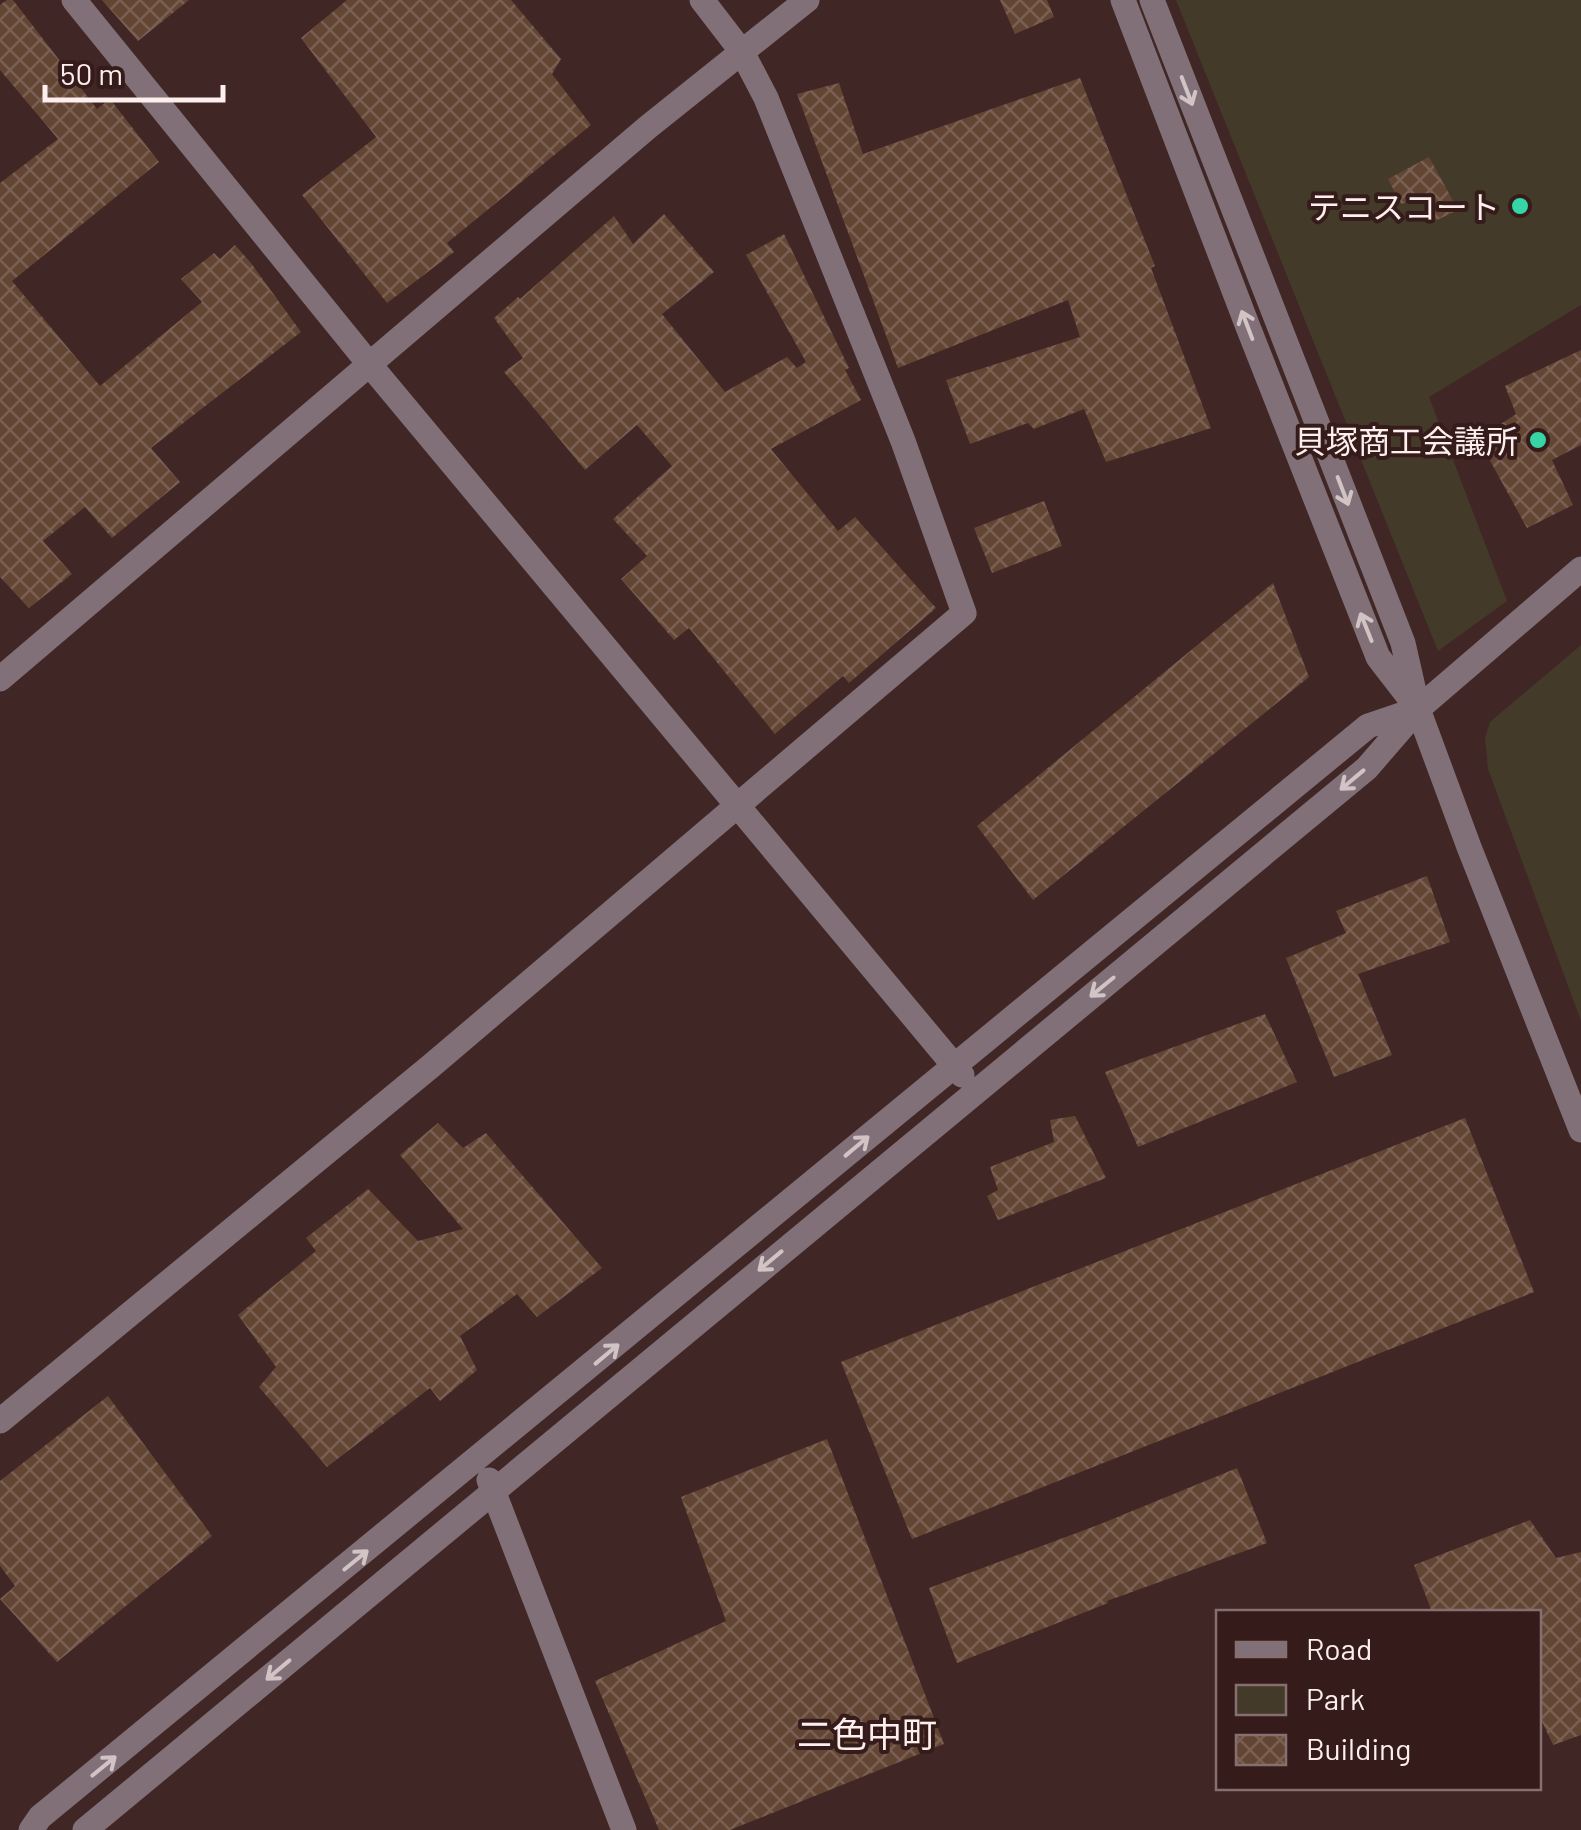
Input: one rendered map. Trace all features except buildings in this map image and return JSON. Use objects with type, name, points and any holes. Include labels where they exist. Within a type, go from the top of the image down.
[{"type":"street","points":[[74,0],[370,366],[975,1091]]},
{"type":"street","points":[[0,1420],[445,1054],[964,612],[903,441],[766,98],[742,52],[702,0]]},
{"type":"street","points":[[0,680],[648,127],[807,0]]},
{"type":"street","points":[[1124,0],[1378,657],[1418,709]]},
{"type":"street","points":[[1152,0],[1402,643],[1418,709],[1469,848],[1581,1130]]},
{"type":"street","points":[[85,1830],[1367,768],[1418,709],[1581,569]]},
{"type":"street","points":[[31,1830],[40,1817],[1368,726],[1418,709]]},
{"type":"street","points":[[481,1458],[624,1830]]},
{"type":"green space","points":[[1176,0],[1581,0],[1581,305],[1429,397],[1507,601],[1438,651]]},
{"type":"green space","points":[[1581,645],[1581,1021],[1488,769],[1485,738],[1490,722]]},
{"type":"place","name":"テニスコート","points":[[1520,206]]},
{"type":"place","name":"貝塚商工会議所","points":[[1538,440]]},
{"type":"district","name":"二色中町","points":[[867,1733]]}]
